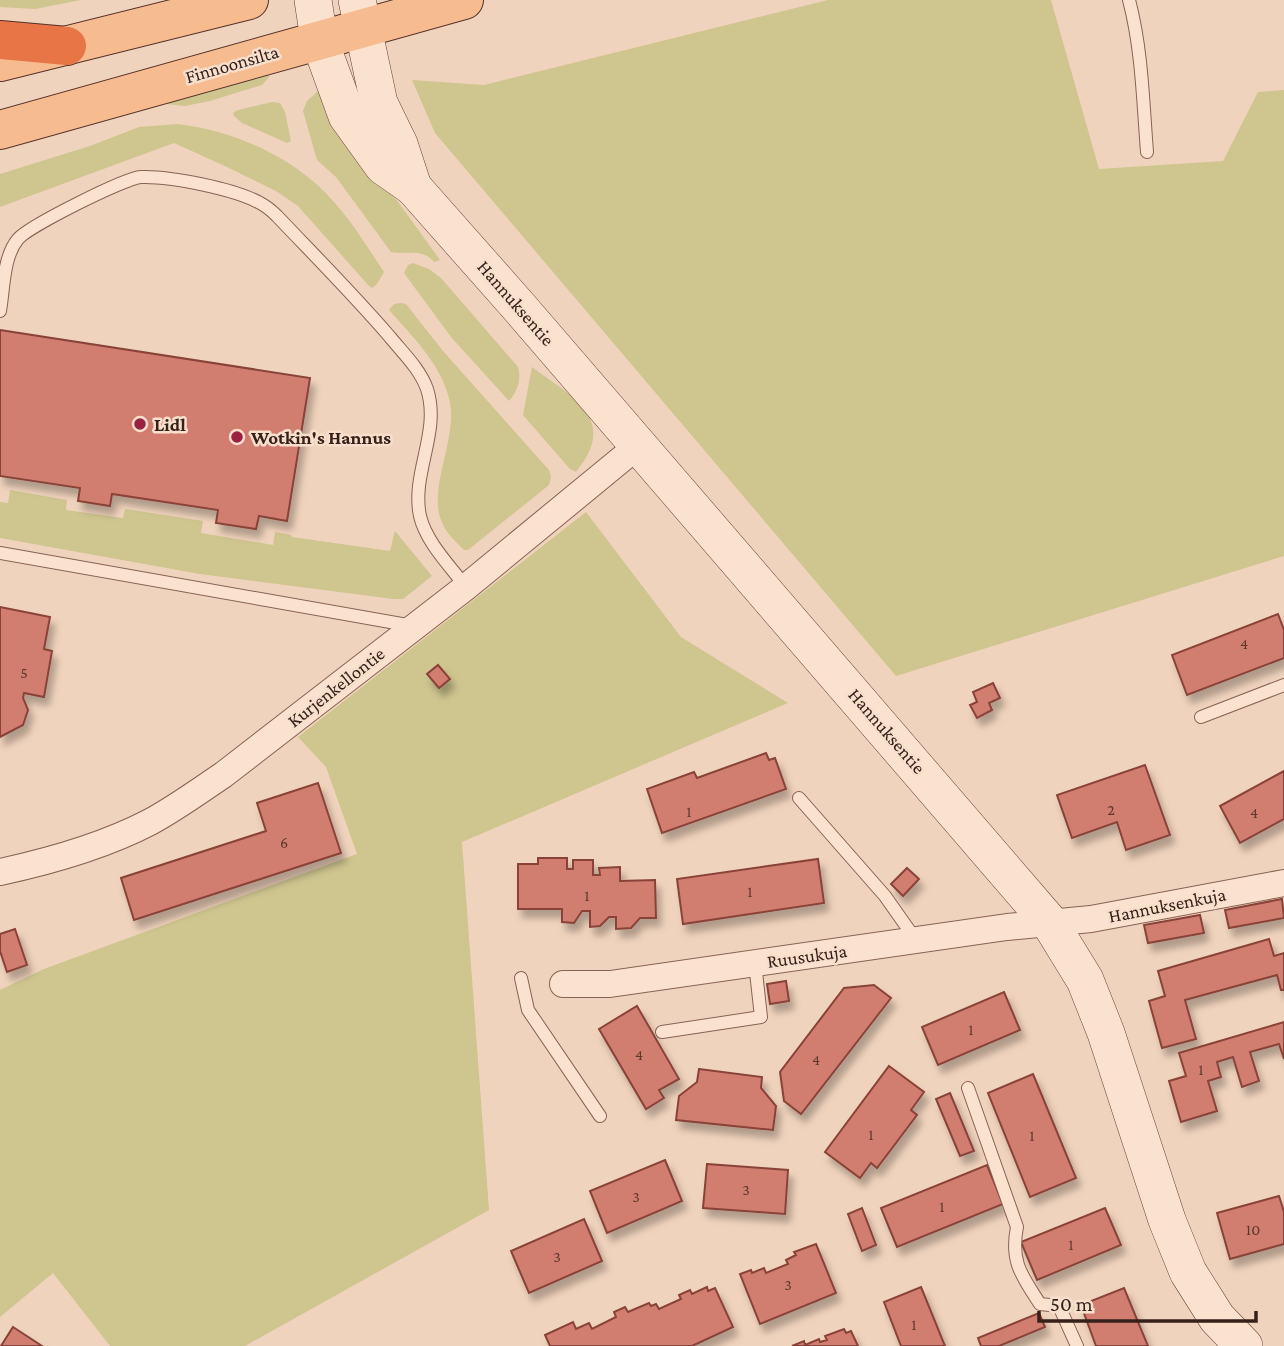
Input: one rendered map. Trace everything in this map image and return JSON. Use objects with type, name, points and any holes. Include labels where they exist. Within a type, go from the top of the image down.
[{"type":"highway","points":[[0,40],[67,46]]},
{"type":"main road","points":[[0,62],[248,0]]},
{"type":"main road","name":"Finnoonsilta","points":[[0,130],[319,39],[360,14],[464,0]]},
{"type":"street","name":"Hannuksentie","points":[[313,0],[319,39],[347,117],[383,166],[414,187],[640,444],[1050,923],[1085,980],[1102,1023],[1167,1220],[1188,1272],[1217,1318],[1244,1346]]},
{"type":"street","name":"Hannuksentie","points":[[360,14],[379,103],[400,144],[414,187]]},
{"type":"street","name":"Kurjenkellontie","points":[[0,872],[87,848],[121,835],[172,809],[223,775],[466,587],[640,444]]},
{"type":"street","name":"Hannuksenkuja","points":[[1050,923],[1091,919],[1284,883]]},
{"type":"street","name":"Ruusukuja","points":[[563,984],[610,984],[1050,923]]},
{"type":"lane","points":[[1129,0],[1134,17],[1147,152]]},
{"type":"lane","points":[[0,310],[9,257],[19,237],[50,217],[138,177],[188,183],[240,195],[260,203],[277,216],[367,310],[411,363],[426,386],[432,411],[432,425],[419,496],[420,515],[426,533],[466,587]]},
{"type":"lane","points":[[0,553],[413,626]]},
{"type":"lane","points":[[1201,717],[1284,685]]},
{"type":"lane","points":[[799,798],[885,896],[916,940]]},
{"type":"lane","points":[[662,1031],[761,1017],[755,963]]},
{"type":"lane","points":[[521,978],[528,1010],[600,1116]]},
{"type":"lane","points":[[968,1087],[1017,1227],[1013,1246],[1020,1272],[1040,1304],[1059,1306],[1077,1346]]},
{"type":"shaded area","points":[[0,0],[81,0],[35,9],[0,7]]},
{"type":"shaded area","points":[[828,0],[1051,0],[1099,169],[1223,161],[1258,92],[1284,90],[1284,556],[896,676],[435,133],[412,80],[484,85]]},
{"type":"shaded area","points":[[270,71],[269,77],[262,85],[210,101],[185,106],[157,103]]},
{"type":"shaded area","points":[[318,91],[440,260],[434,262],[420,253],[391,252],[336,177],[317,160],[303,111],[307,101]]},
{"type":"shaded area","points":[[272,102],[280,103],[285,112],[291,141],[287,143],[242,123],[233,115],[238,110]]},
{"type":"shaded area","points":[[178,124],[243,140],[264,149],[302,172],[319,186],[348,218],[384,272],[377,284],[372,288],[369,286],[298,206],[276,191],[174,143],[0,207],[0,174],[90,146],[139,127]]},
{"type":"shaded area","points":[[413,263],[429,269],[441,278],[518,367],[518,385],[509,401],[451,337],[404,273],[408,265]]},
{"type":"shaded area","points":[[394,304],[406,304],[443,351],[549,470],[551,477],[549,485],[468,550],[464,550],[448,532],[438,507],[440,477],[450,428],[449,398],[432,362],[389,310]]},
{"type":"shaded area","points":[[532,367],[575,399],[592,423],[593,437],[588,454],[576,472],[570,469],[523,415]]},
{"type":"shaded area","points":[[10,490],[67,500],[66,510],[123,518],[125,509],[203,521],[201,533],[273,545],[275,532],[292,537],[390,551],[395,531],[432,576],[403,599],[393,599],[200,574],[0,538],[0,502],[8,503]]},
{"type":"shaded area","points":[[586,512],[681,637],[788,703],[462,842],[489,1210],[245,1346],[110,1346],[53,1273],[0,1317],[0,990],[44,969],[357,854],[326,767],[298,737]]},
{"type":"building","points":[[0,330],[310,378],[287,521],[259,516],[256,529],[216,523],[218,510],[112,494],[110,506],[78,501],[80,488],[0,476]]},
{"type":"building","points":[[0,607],[50,617],[44,649],[52,651],[44,697],[24,693],[23,698],[28,710],[23,725],[0,737]]},
{"type":"building","points":[[1278,614],[1284,630],[1284,658],[1187,695],[1172,655]]},
{"type":"building","points":[[438,665],[450,679],[439,688],[427,674]]},
{"type":"building","points":[[993,683],[1000,698],[989,703],[992,710],[977,718],[970,705],[977,702],[973,692]]},
{"type":"building","points":[[766,753],[769,760],[775,758],[786,789],[662,833],[647,789],[694,772],[697,778]]},
{"type":"building","points":[[1145,765],[1170,835],[1126,850],[1117,822],[1072,838],[1057,795]]},
{"type":"building","points":[[1284,771],[1284,819],[1240,843],[1220,806]]},
{"type":"building","points":[[318,783],[341,853],[134,920],[121,878],[266,831],[257,803]]},
{"type":"building","points":[[538,858],[567,858],[567,869],[573,869],[573,860],[593,860],[593,875],[600,875],[599,868],[620,867],[620,881],[655,880],[656,918],[640,918],[631,928],[616,929],[616,917],[609,917],[600,926],[590,927],[590,911],[582,911],[574,923],[562,922],[562,909],[518,909],[518,864],[538,864]]},
{"type":"building","points":[[818,859],[824,903],[683,924],[677,879]]},
{"type":"building","points":[[907,868],[919,879],[903,896],[891,884]]},
{"type":"building","points":[[1282,899],[1284,918],[1229,928],[1225,910]]},
{"type":"building","points":[[1200,915],[1204,933],[1148,943],[1144,925]]},
{"type":"building","points":[[15,929],[27,965],[7,972],[0,951],[0,934]]},
{"type":"building","points":[[1269,939],[1274,956],[1284,953],[1284,990],[1281,990],[1277,975],[1185,1000],[1196,1039],[1162,1048],[1149,1001],[1165,996],[1158,971]]},
{"type":"building","points":[[786,981],[789,1001],[770,1004],[767,984]]},
{"type":"building","points":[[874,985],[891,998],[801,1114],[784,1101],[780,1072],[844,988]]},
{"type":"building","points":[[1004,992],[1020,1030],[938,1065],[922,1027]]},
{"type":"building","points":[[637,1006],[679,1079],[659,1090],[664,1098],[646,1109],[599,1029]]},
{"type":"building","points":[[1284,1022],[1284,1059],[1279,1044],[1250,1052],[1259,1081],[1242,1087],[1233,1057],[1217,1062],[1221,1077],[1208,1081],[1217,1111],[1181,1122],[1169,1081],[1186,1076],[1179,1053]]},
{"type":"building","points":[[889,1066],[924,1092],[911,1110],[917,1115],[877,1168],[871,1163],[860,1178],[825,1152]]},
{"type":"building","points":[[699,1069],[762,1077],[761,1088],[776,1106],[773,1130],[676,1120],[679,1096],[697,1082]]},
{"type":"building","points":[[1033,1074],[1076,1178],[1030,1197],[988,1093]]},
{"type":"building","points":[[950,1093],[974,1151],[960,1156],[936,1099]]},
{"type":"building","points":[[665,1160],[682,1201],[607,1233],[590,1191]]},
{"type":"building","points":[[707,1164],[788,1170],[785,1214],[703,1208]]},
{"type":"building","points":[[987,1165],[1003,1204],[897,1247],[881,1208]]},
{"type":"building","points":[[1279,1196],[1284,1212],[1284,1244],[1230,1259],[1217,1213]]},
{"type":"building","points":[[862,1208],[876,1245],[862,1251],[848,1214]]},
{"type":"building","points":[[1105,1208],[1121,1245],[1037,1280],[1021,1242]]},
{"type":"building","points":[[584,1219],[602,1261],[529,1293],[511,1251]]},
{"type":"building","points":[[816,1244],[836,1293],[760,1324],[740,1274],[764,1268],[766,1273],[788,1264],[786,1260],[796,1255],[794,1252]]},
{"type":"building","points":[[707,1287],[708,1291],[715,1288],[733,1327],[692,1346],[550,1346],[545,1335],[573,1322],[576,1329],[589,1323],[592,1329],[616,1317],[614,1312],[625,1307],[628,1312],[649,1303],[651,1306],[656,1304],[659,1309],[681,1299],[679,1295],[690,1290],[692,1294]]},
{"type":"building","points":[[921,1287],[945,1346],[901,1346],[884,1302]]},
{"type":"building","points":[[1124,1288],[1148,1346],[1096,1346],[1081,1305]]},
{"type":"building","points":[[1039,1313],[1045,1327],[999,1346],[981,1346],[978,1338]]},
{"type":"building","points":[[13,1327],[42,1346],[1,1346]]},
{"type":"building","points":[[844,1329],[846,1333],[851,1331],[858,1346],[792,1346],[804,1341],[805,1345],[819,1339],[820,1342],[827,1340],[825,1336]]},
{"type":"place","name":"Lidl","points":[[140,424]]},
{"type":"place","name":"Wotkin's Hannus","points":[[237,437]]}]
